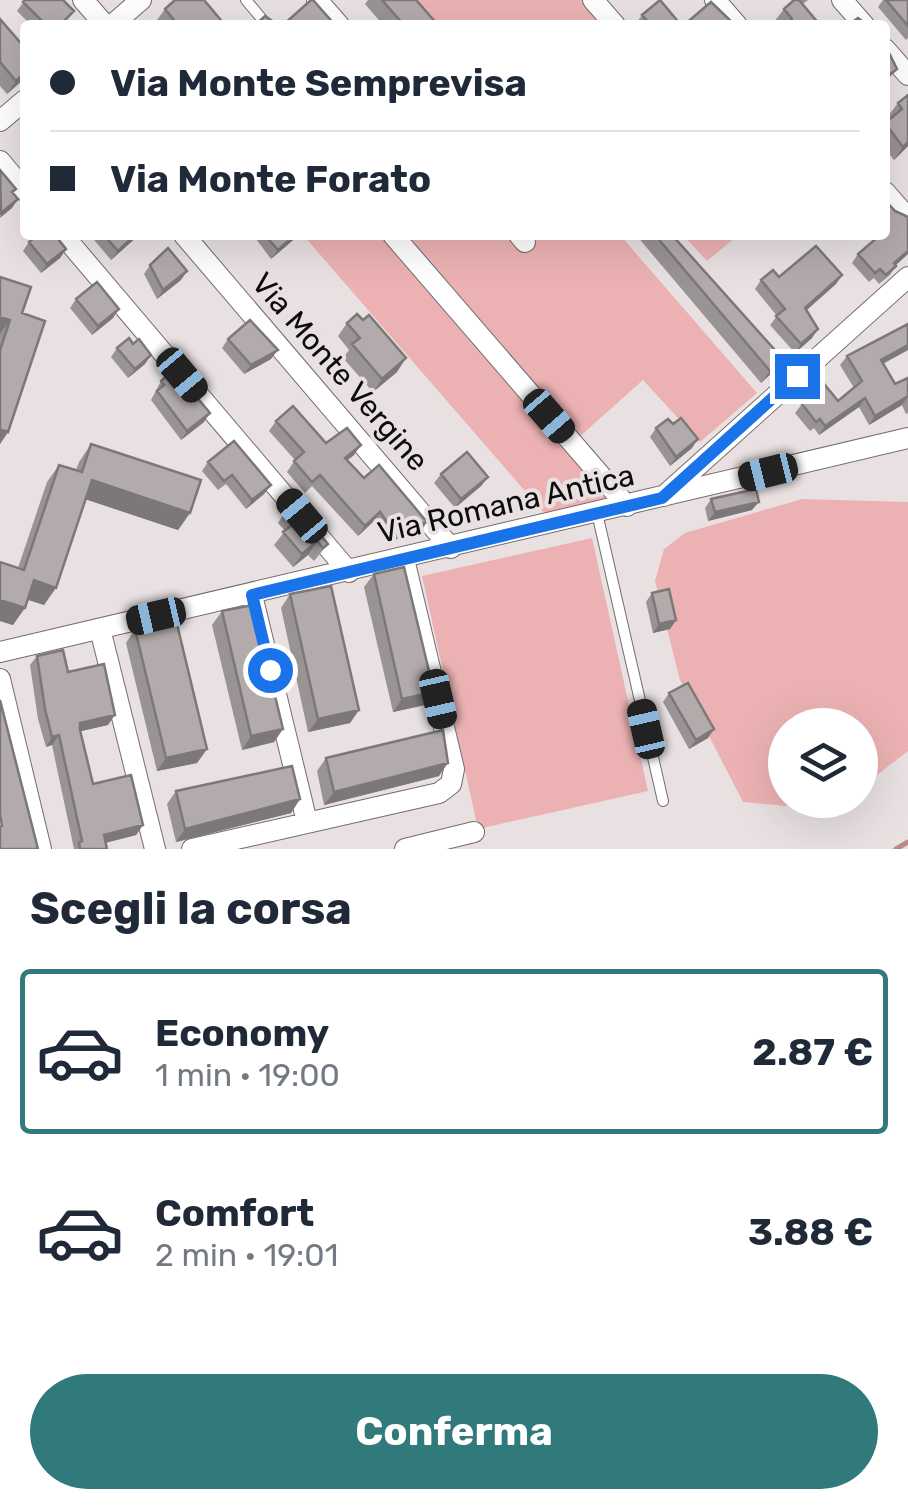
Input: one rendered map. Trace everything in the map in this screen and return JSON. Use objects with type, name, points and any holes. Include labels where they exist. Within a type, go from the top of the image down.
[{"type":"street","points":[[83,0],[104,20]]},
{"type":"street","points":[[115,20],[141,0]]},
{"type":"street","points":[[318,0],[335,20]]},
{"type":"street","points":[[593,0],[611,20]]},
{"type":"street","points":[[715,0],[733,20]]},
{"type":"street","points":[[842,0],[860,20]]},
{"type":"street","points":[[890,55],[908,75]]},
{"type":"street","points":[[0,121],[20,104]]},
{"type":"street","points":[[0,162],[20,185]]},
{"type":"street","points":[[890,198],[908,218]]},
{"type":"street","points":[[67,240],[349,572]]},
{"type":"street","name":"Via Monte Vergine","points":[[188,240],[451,548]]},
{"type":"street","points":[[397,240],[627,506]]},
{"type":"street","points":[[662,498],[791,369],[908,277]]},
{"type":"street","name":"Via Romana Antica","points":[[0,652],[908,438]]},
{"type":"street","points":[[192,849],[438,792],[453,780],[454,769],[404,559]]},
{"type":"street","points":[[252,595],[306,822]]},
{"type":"street","points":[[100,629],[155,849]]},
{"type":"street","points":[[0,679],[40,849]]},
{"type":"street","points":[[405,849],[474,832]]},
{"type":"lane","points":[[246,0],[263,20]]},
{"type":"lane","points":[[597,513],[663,801]]},
{"type":"shaded area","points":[[412,0],[582,0],[600,20],[430,20]]},
{"type":"shaded area","points":[[307,240],[388,240],[394,247],[402,240],[624,240],[757,393],[700,442],[643,380],[568,447],[613,498],[544,513]]},
{"type":"shaded area","points":[[688,240],[733,240],[707,261]]},
{"type":"shaded area","points":[[802,499],[908,502],[908,751],[878,774],[878,708],[768,708],[768,804],[743,802],[680,680],[655,581],[664,549],[685,533]]},
{"type":"shaded area","points":[[592,538],[648,791],[478,829],[422,576]]},
{"type":"building","points":[[63,0],[74,11],[65,20],[41,20],[23,2]]},
{"type":"building","points":[[175,0],[204,0],[221,20],[174,20],[165,9]]},
{"type":"building","points":[[313,0],[331,20],[289,20]]},
{"type":"building","points":[[382,0],[416,0],[434,20],[400,20]]},
{"type":"building","points":[[660,0],[677,20],[646,20],[642,15]]},
{"type":"building","points":[[799,0],[816,20],[791,20],[784,9]]},
{"type":"building","points":[[886,0],[908,0],[908,26]]},
{"type":"building","points":[[711,2],[730,20],[690,20]]},
{"type":"building","points":[[0,19],[20,42],[20,77],[16,81],[0,62]]},
{"type":"building","points":[[890,55],[897,69],[890,75]]},
{"type":"building","points":[[908,95],[908,142],[903,147],[890,130],[890,119],[902,109],[898,103]]},
{"type":"building","points":[[0,170],[16,189],[12,192],[18,199],[1,213]]},
{"type":"building","points":[[890,206],[908,217],[908,251],[886,275],[880,269],[875,273],[858,254],[874,240],[890,240]]},
{"type":"building","points":[[59,240],[66,249],[47,264],[29,242]]},
{"type":"building","points":[[108,240],[130,240],[118,251]]},
{"type":"building","points":[[269,240],[289,240],[278,250]]},
{"type":"building","points":[[659,240],[676,240],[783,359],[770,371]]},
{"type":"building","points":[[816,246],[842,275],[805,308],[818,329],[801,344],[776,316],[785,309],[761,280],[773,270],[779,277]]},
{"type":"building","points":[[168,248],[187,271],[163,290],[150,265]]},
{"type":"building","points":[[0,277],[31,287],[22,313],[45,321],[8,432],[0,429],[0,350],[10,320],[0,317]]},
{"type":"building","points":[[97,282],[119,309],[98,326],[76,299]]},
{"type":"building","points":[[357,314],[363,320],[369,315],[406,358],[382,379],[352,344],[360,338],[347,323]]},
{"type":"building","points":[[250,320],[278,350],[251,365],[228,339]]},
{"type":"building","points":[[908,324],[908,345],[881,360],[895,384],[908,378],[908,396],[875,416],[865,398],[825,426],[820,419],[816,422],[802,404],[825,385],[838,401],[862,381],[847,356]]},
{"type":"building","points":[[129,338],[133,344],[139,339],[151,355],[135,369],[117,348]]},
{"type":"building","points":[[174,370],[210,413],[187,431],[157,391],[164,385],[161,381]]},
{"type":"building","points":[[293,406],[326,443],[347,428],[361,445],[345,458],[364,478],[379,465],[427,522],[394,532],[380,512],[365,526],[320,475],[312,482],[294,461],[304,452],[276,421]]},
{"type":"building","points":[[681,418],[698,439],[676,457],[656,428],[668,419],[673,424]]},
{"type":"building","points":[[234,441],[271,485],[252,500],[232,475],[224,481],[208,462]]},
{"type":"building","points":[[91,444],[201,480],[190,513],[92,480],[56,588],[34,580],[25,608],[0,600],[0,562],[24,570],[59,465],[82,472]]},
{"type":"building","points":[[467,452],[488,477],[461,499],[441,474]]},
{"type":"building","points":[[756,489],[759,502],[715,512],[711,499]]},
{"type":"building","points":[[294,504],[328,544],[323,548],[317,541],[302,554],[283,532],[297,521],[287,509]]},
{"type":"building","points":[[404,567],[434,692],[402,699],[374,574]]},
{"type":"building","points":[[331,586],[359,710],[318,719],[290,594]]},
{"type":"building","points":[[669,589],[676,620],[659,624],[652,593]]},
{"type":"building","points":[[253,605],[283,729],[251,736],[222,611]]},
{"type":"building","points":[[176,620],[207,749],[166,758],[135,629]]},
{"type":"building","points":[[63,650],[68,672],[104,664],[115,715],[80,723],[93,784],[131,775],[143,825],[104,835],[107,849],[80,849],[82,841],[59,735],[52,737],[45,709],[37,656]]},
{"type":"building","points":[[688,683],[714,729],[696,740],[669,693]]},
{"type":"building","points":[[0,700],[38,849],[0,849]]},
{"type":"building","points":[[443,730],[448,763],[334,792],[326,758]]},
{"type":"building","points":[[292,766],[300,799],[185,829],[176,791]]},
{"type":"waterway","points":[[896,849],[908,842]]},
{"type":"route","points":[[270,670],[252,595],[662,498],[797,376]]}]
